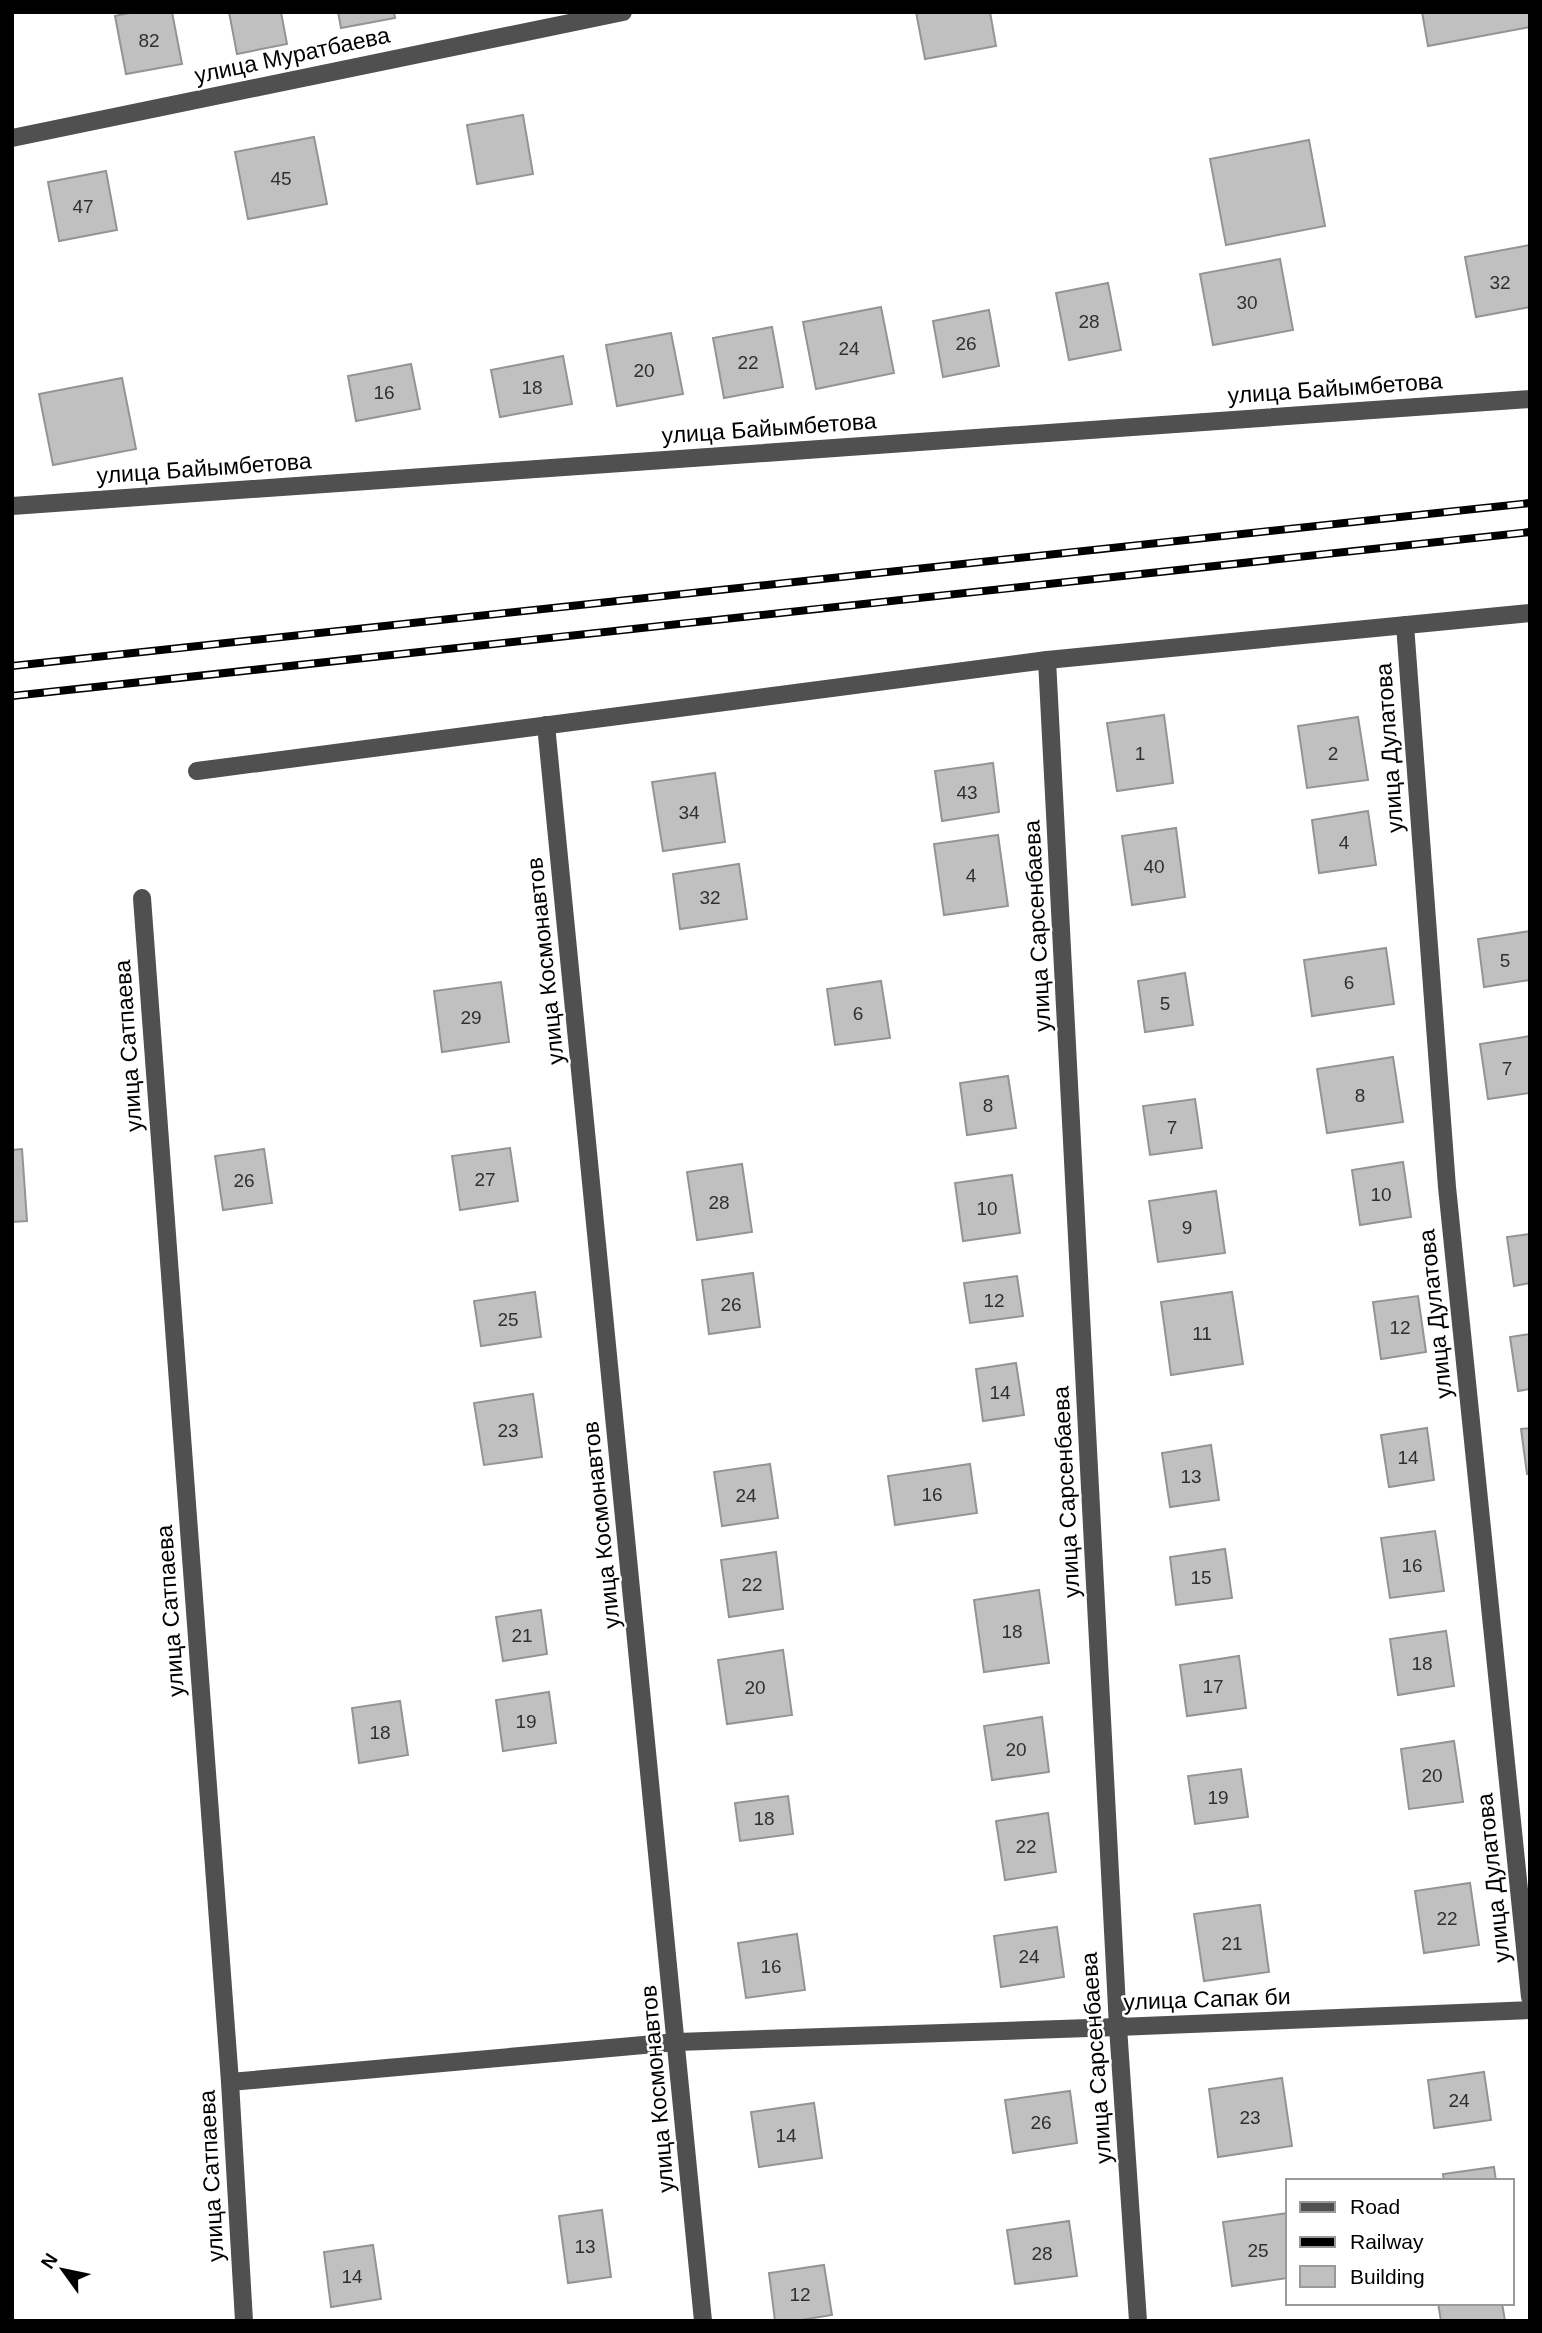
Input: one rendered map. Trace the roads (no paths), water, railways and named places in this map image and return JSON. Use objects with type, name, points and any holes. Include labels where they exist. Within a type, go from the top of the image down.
[{"type":"street","name":"улица Муратбаева","points":[[12,138],[623,12]]},
{"type":"street","name":"улица Байымбетова","points":[[12,506],[1530,399]]},
{"type":"street","points":[[197,771],[1047,660],[1530,613]]},
{"type":"street","name":"улица Дулатова","points":[[1405,625],[1447,1187],[1530,1997]]},
{"type":"street","name":"улица Сарсенбаева","points":[[1047,660],[1118,2027],[1138,2321]]},
{"type":"street","name":"улица Космонавтов","points":[[546,725],[703,2321]]},
{"type":"street","name":"улица Сатпаева","points":[[142,898],[230,2082],[244,2321]]},
{"type":"street","name":"улица Сапак би","points":[[230,2082],[677,2042],[1530,2010]]},
{"type":"railway","points":[[12,666],[1530,503]]},
{"type":"railway","points":[[12,696],[1530,532]]}]
